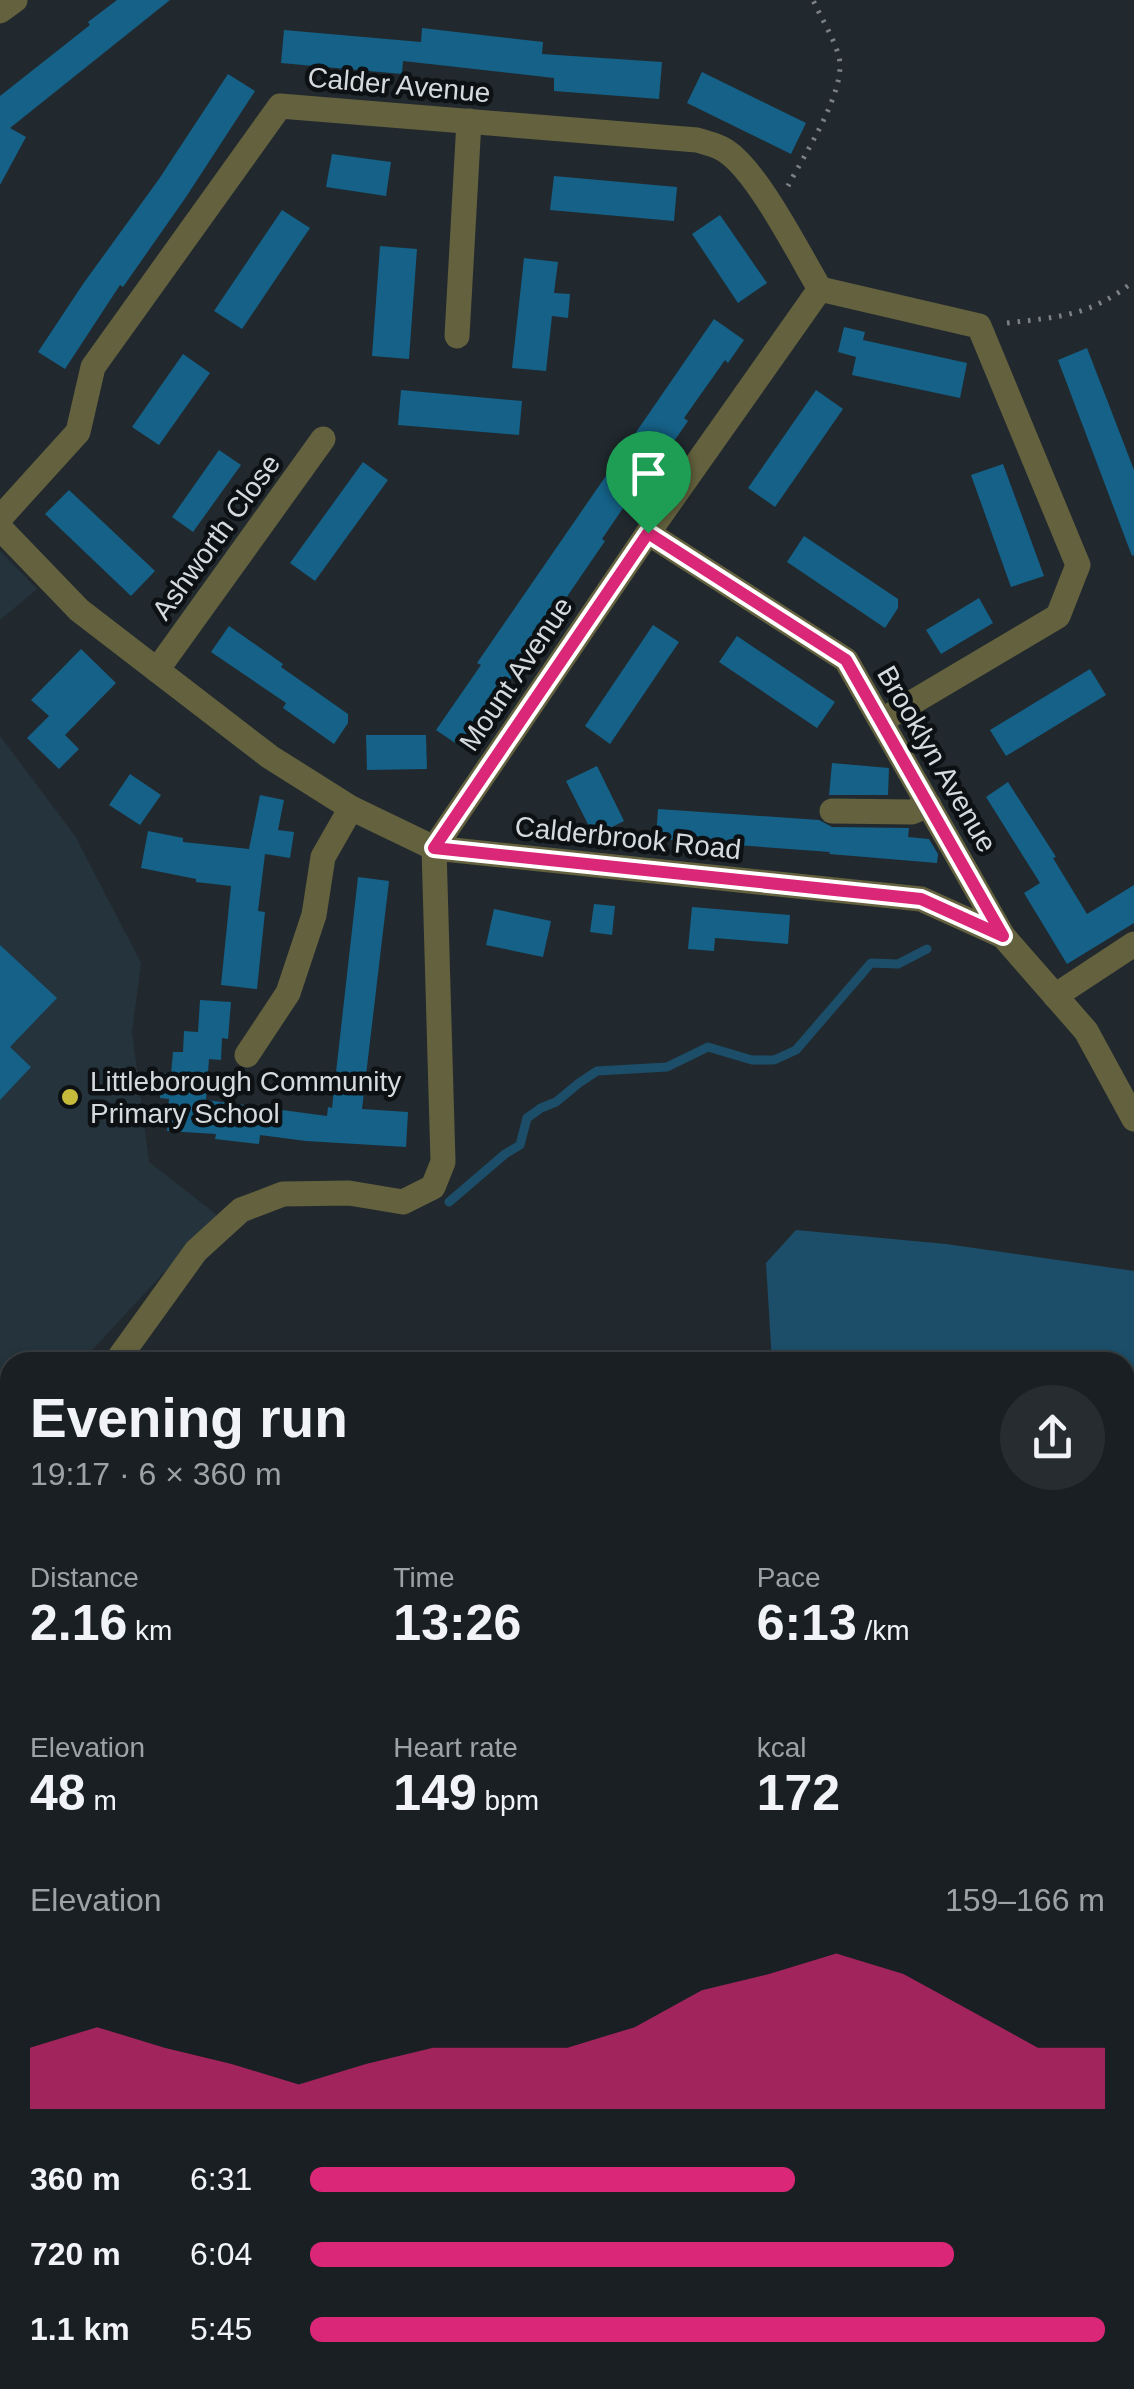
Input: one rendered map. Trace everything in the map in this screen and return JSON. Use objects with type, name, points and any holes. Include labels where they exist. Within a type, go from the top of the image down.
[{"type":"street","points":[[0,11],[15,0]]},
{"type":"street","name":"Calder Avenue","points":[[0,518],[78,432],[93,367],[280,106],[697,140],[724,149],[741,164],[770,206],[820,289]]},
{"type":"street","points":[[457,336],[469,121]]},
{"type":"street","points":[[820,289],[978,326],[1078,565],[1058,616],[881,721]]},
{"type":"street","name":"Mount Avenue","points":[[434,848],[820,289]]},
{"type":"street","name":"Ashworth Close","points":[[157,670],[323,440]]},
{"type":"street","name":"Calderbrook Road","points":[[0,528],[79,610],[270,757],[352,808],[434,848],[921,899],[1003,936],[1086,1032],[1134,1119]]},
{"type":"street","name":"Brooklyn Avenue","points":[[648,533],[846,660],[1003,936]]},
{"type":"street","points":[[0,566],[19,548]]},
{"type":"street","points":[[832,810],[912,812],[929,806]]},
{"type":"street","points":[[247,1054],[288,993],[314,915],[322,857],[352,808]]},
{"type":"street","points":[[123,1352],[196,1251],[241,1210],[283,1194],[349,1194],[403,1202],[432,1187],[443,1162],[434,848]]},
{"type":"street","points":[[1055,996],[1134,944]]},
{"type":"path","points":[[770,206],[782,197],[836,94],[840,76],[839,57],[813,0]]},
{"type":"path","points":[[978,326],[1061,317],[1086,310],[1114,298],[1134,282]]},
{"type":"shaded area","points":[[0,551],[37,589],[0,620]]},
{"type":"shaded area","name":"Littleborough Community Primary School","points":[[0,736],[75,836],[141,963],[132,1032],[149,1162],[217,1215],[90,1352],[0,1352]]},
{"type":"water","points":[[796,1230],[946,1244],[1134,1271],[1134,1352],[771,1352],[766,1263]]},
{"type":"building","points":[[117,0],[170,0],[10,128],[26,137],[0,185],[0,96]]},
{"type":"building","points":[[422,28],[543,42],[542,54],[662,62],[659,99],[554,91],[554,78],[403,61],[402,74],[281,63],[284,30],[421,42]]},
{"type":"building","points":[[702,72],[806,123],[791,154],[687,103]]},
{"type":"building","points":[[228,74],[255,91],[65,369],[38,352]]},
{"type":"building","points":[[332,154],[391,162],[386,196],[326,187]]},
{"type":"building","points":[[554,176],[677,187],[674,221],[550,210]]},
{"type":"building","points":[[282,210],[310,228],[242,329],[214,311]]},
{"type":"building","points":[[720,215],[767,283],[738,303],[692,234]]},
{"type":"building","points":[[380,246],[417,249],[409,359],[372,356]]},
{"type":"building","points":[[524,258],[558,262],[554,293],[570,294],[568,318],[552,316],[546,371],[512,368]]},
{"type":"building","points":[[714,319],[744,340],[684,418],[688,421],[643,486],[640,483],[564,601],[560,599],[522,653],[526,656],[464,749],[436,730],[481,665],[477,663]]},
{"type":"building","points":[[844,327],[865,332],[863,340],[967,363],[960,398],[852,375],[856,357],[838,352]]},
{"type":"building","points":[[1087,348],[1134,470],[1132,556],[1058,360]]},
{"type":"building","points":[[183,354],[210,373],[159,445],[132,427]]},
{"type":"building","points":[[401,390],[522,401],[519,435],[398,425]]},
{"type":"building","points":[[816,390],[843,409],[775,507],[748,488]]},
{"type":"building","points":[[219,450],[241,465],[193,532],[172,517]]},
{"type":"building","points":[[363,462],[388,480],[315,581],[290,563]]},
{"type":"building","points":[[1003,464],[1044,576],[1011,587],[971,475]]},
{"type":"building","points":[[69,490],[155,571],[131,596],[45,514]]},
{"type":"building","points":[[804,536],[898,599],[898,608],[885,628],[787,562]]},
{"type":"building","points":[[180,570],[198,583],[183,604],[165,592]]},
{"type":"building","points":[[979,598],[993,623],[941,654],[926,630]]},
{"type":"building","points":[[653,625],[679,642],[610,744],[585,726]]},
{"type":"building","points":[[229,626],[348,714],[348,723],[334,744],[283,708],[286,703],[211,652]]},
{"type":"building","points":[[737,636],[835,702],[817,728],[719,662]]},
{"type":"building","points":[[81,649],[116,683],[65,735],[79,749],[59,769],[27,738],[49,716],[31,700]]},
{"type":"building","points":[[1090,669],[1106,695],[1006,756],[990,730]]},
{"type":"building","points":[[366,735],[426,735],[427,769],[367,770]]},
{"type":"building","points":[[832,763],[889,768],[888,795],[829,795]]},
{"type":"building","points":[[597,766],[624,821],[594,836],[566,781]]},
{"type":"building","points":[[130,774],[161,795],[140,825],[109,805]]},
{"type":"building","points":[[1008,782],[1087,914],[1134,885],[1134,923],[1067,964],[1024,893],[1040,883],[986,797]]},
{"type":"building","points":[[260,795],[284,800],[278,830],[294,832],[290,858],[265,854],[258,911],[265,912],[257,989],[221,985],[231,886],[141,868],[148,831],[183,838],[183,842],[249,849]]},
{"type":"building","points":[[658,809],[819,820],[832,827],[909,828],[908,837],[929,839],[938,854],[937,863],[656,839]]},
{"type":"building","points":[[358,877],[389,881],[362,1109],[408,1112],[406,1147],[260,1135],[259,1144],[215,1139],[216,1134],[167,1131],[169,1099],[160,1098],[161,1073],[171,1074],[173,1052],[183,1052],[184,1031],[198,1032],[200,1000],[231,1002],[228,1039],[222,1038],[221,1060],[209,1059],[206,1100],[327,1116],[328,1107],[332,1108]]},
{"type":"building","points":[[594,904],[615,906],[612,935],[590,932]]},
{"type":"building","points":[[692,907],[790,915],[788,944],[715,938],[714,951],[688,949]]},
{"type":"building","points":[[494,909],[551,921],[543,957],[486,945]]},
{"type":"building","points":[[0,945],[57,998],[10,1047],[31,1067],[0,1100]]},
{"type":"waterway","points":[[449,1202],[520,1145],[527,1118],[597,1071],[667,1067],[708,1047],[752,1060],[774,1060],[796,1050],[871,963],[898,964],[927,949]]},
{"type":"place","name":"Littleborough Community Primary School","points":[[70,1097]]},
{"type":"route","points":[[648,533],[846,660],[1003,936],[921,899],[434,848],[648,533]]}]
